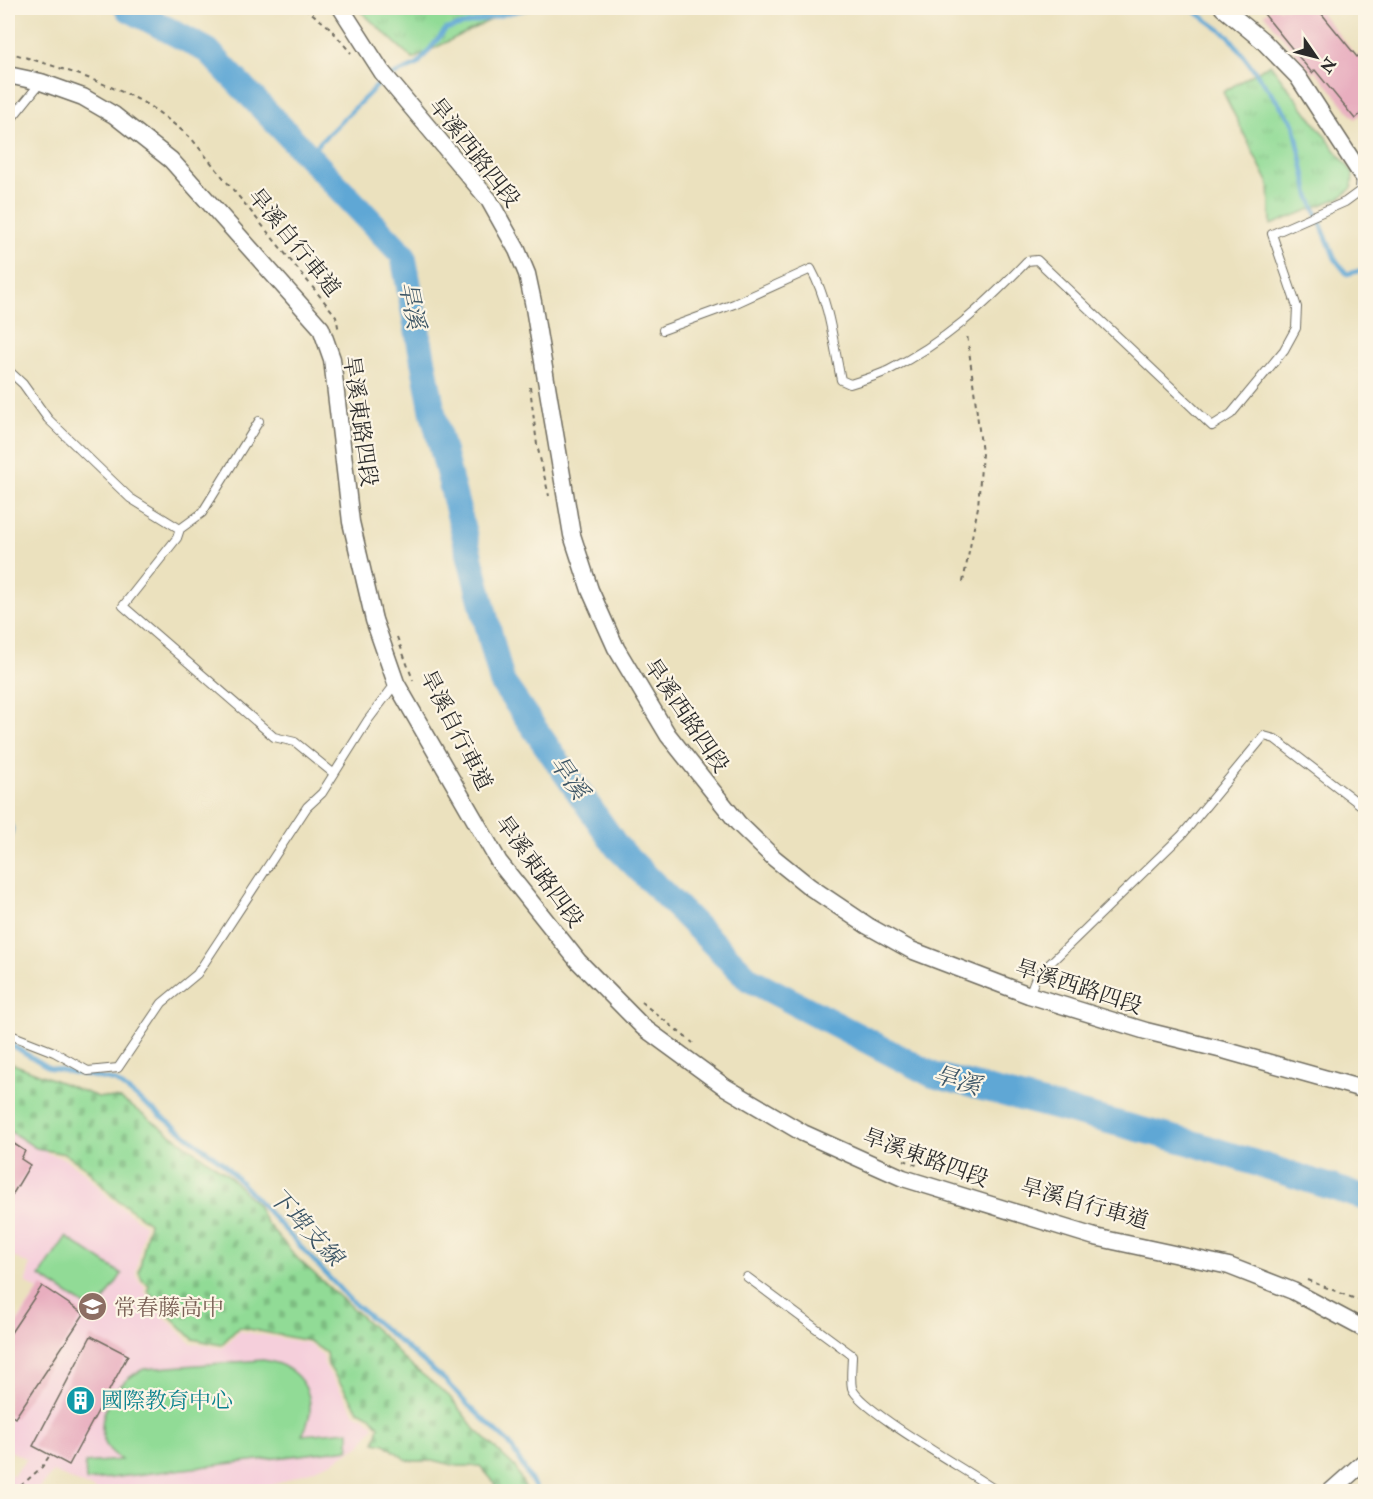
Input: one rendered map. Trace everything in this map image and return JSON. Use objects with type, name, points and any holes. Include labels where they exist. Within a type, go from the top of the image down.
[{"type":"street","name":"旱溪西路四段","points":[[341,8],[386,77],[489,200],[518,250],[527,274],[533,302],[572,535],[590,590],[616,648],[668,735],[738,823],[774,858],[810,887],[868,926],[911,950],[1029,995],[1146,1031],[1365,1090]]},
{"type":"street","points":[[1223,8],[1263,41],[1298,77],[1363,173]]},
{"type":"street","name":"旱溪東路四段","points":[[8,75],[41,82],[83,97],[114,115],[171,160],[321,328],[332,359],[351,522],[374,620],[500,862],[578,961],[644,1027],[725,1087],[803,1133],[903,1178],[1095,1237],[1229,1266],[1293,1291],[1365,1330]]},
{"type":"street","points":[[1330,1491],[1365,1460]]},
{"type":"lane","points":[[8,123],[41,82]]},
{"type":"lane","points":[[663,330],[734,304],[811,269],[820,286],[830,318],[841,380],[850,384],[887,371],[923,351],[965,322],[1027,261],[1037,260],[1212,426],[1231,414],[1284,350],[1296,328],[1298,307],[1272,234],[1345,202],[1360,191],[1363,173]]},
{"type":"lane","points":[[8,370],[23,384],[48,419],[130,498],[180,529]]},
{"type":"lane","points":[[259,421],[201,513],[180,529],[177,538],[123,606],[274,737],[296,742],[333,773]]},
{"type":"lane","points":[[8,1034],[54,1052],[88,1071],[118,1068],[162,1003],[196,974],[307,807],[322,793],[368,720],[404,681]]},
{"type":"lane","points":[[1029,995],[1036,977],[1182,835],[1264,736],[1275,739],[1365,809]]},
{"type":"lane","points":[[747,1277],[852,1355],[852,1388],[864,1403],[998,1491]]},
{"type":"path","points":[[305,8],[329,27],[351,53]]},
{"type":"path","name":"旱溪自行車道","points":[[8,52],[60,68],[136,98],[191,138],[336,316],[340,336]]},
{"type":"path","points":[[963,582],[978,507],[982,453],[965,322]]},
{"type":"path","points":[[530,386],[537,445],[549,498]]},
{"type":"path","name":"旱溪自行車道","points":[[395,629],[404,681]]},
{"type":"path","points":[[641,1002],[697,1047]]},
{"type":"path","points":[[903,1160],[925,1168]]},
{"type":"path","points":[[1300,1277],[1365,1303]]},
{"type":"path","points":[[14,1491],[42,1467],[50,1455]]},
{"type":"shaded area","name":"常春藤高中","points":[[8,1125],[38,1143],[47,1153],[63,1158],[84,1172],[110,1199],[145,1225],[136,1272],[139,1282],[145,1286],[145,1292],[151,1299],[157,1302],[161,1313],[191,1343],[222,1348],[240,1331],[307,1343],[323,1355],[325,1366],[355,1413],[369,1420],[374,1426],[362,1444],[333,1462],[258,1491],[98,1491],[53,1472],[38,1489],[39,1491],[8,1491],[8,1474],[13,1475],[27,1459],[8,1450],[8,1335],[38,1291],[26,1282],[30,1265],[8,1254]]},
{"type":"green space","points":[[357,8],[514,8],[413,59]]},
{"type":"green space","points":[[1270,64],[1353,173],[1352,188],[1341,197],[1271,225],[1269,184],[1223,92]]},
{"type":"green space","points":[[8,1062],[98,1097],[121,1099],[227,1174],[257,1205],[265,1221],[298,1259],[388,1341],[403,1359],[449,1396],[475,1429],[515,1467],[527,1491],[495,1491],[494,1482],[480,1466],[457,1466],[437,1461],[412,1461],[405,1459],[385,1444],[375,1442],[379,1426],[371,1416],[358,1410],[328,1365],[326,1353],[309,1341],[239,1327],[221,1345],[193,1339],[164,1310],[160,1299],[152,1296],[148,1291],[149,1285],[142,1280],[139,1272],[149,1223],[112,1196],[86,1168],[65,1154],[36,1148],[8,1130]]},
{"type":"green space","points":[[66,1237],[122,1274],[96,1313],[40,1276]]},
{"type":"green space","points":[[263,1360],[289,1369],[305,1387],[310,1410],[302,1435],[349,1431],[349,1449],[86,1481],[85,1463],[121,1460],[105,1443],[102,1432],[103,1421],[110,1400],[134,1374],[144,1369]]},
{"type":"building","points":[[1272,8],[1317,8],[1357,57],[1365,50],[1365,110],[1355,119],[1315,70],[1312,73],[1264,14]]},
{"type":"building","points":[[8,1140],[25,1151],[21,1159],[30,1165],[8,1202]]},
{"type":"building","name":"國際教育中心","points":[[42,1286],[84,1314],[15,1418],[8,1413],[8,1337]]},
{"type":"building","name":"國際教育中心","points":[[91,1336],[128,1355],[69,1465],[33,1446]]},
{"type":"waterway","name":"旱溪","points":[[127,8],[208,51],[403,255],[433,413],[502,682],[617,847],[749,979],[933,1075],[1192,1143],[1366,1198]]},
{"type":"waterway","points":[[390,76],[417,65],[446,29],[530,8]]},
{"type":"waterway","points":[[1190,8],[1229,36],[1294,124],[1309,195],[1335,259],[1347,274],[1366,269]]},
{"type":"waterway","points":[[307,155],[383,80]]},
{"type":"waterway","name":"下埤支線","points":[[8,821],[12,828],[8,847]]},
{"type":"waterway","name":"下埤支線","points":[[8,1043],[50,1068],[115,1081],[223,1163],[351,1301],[446,1381],[509,1443],[538,1492]]},
{"type":"place","name":"常春藤高中","points":[[93,1307]]},
{"type":"place","name":"國際教育中心","points":[[80,1400]]}]
